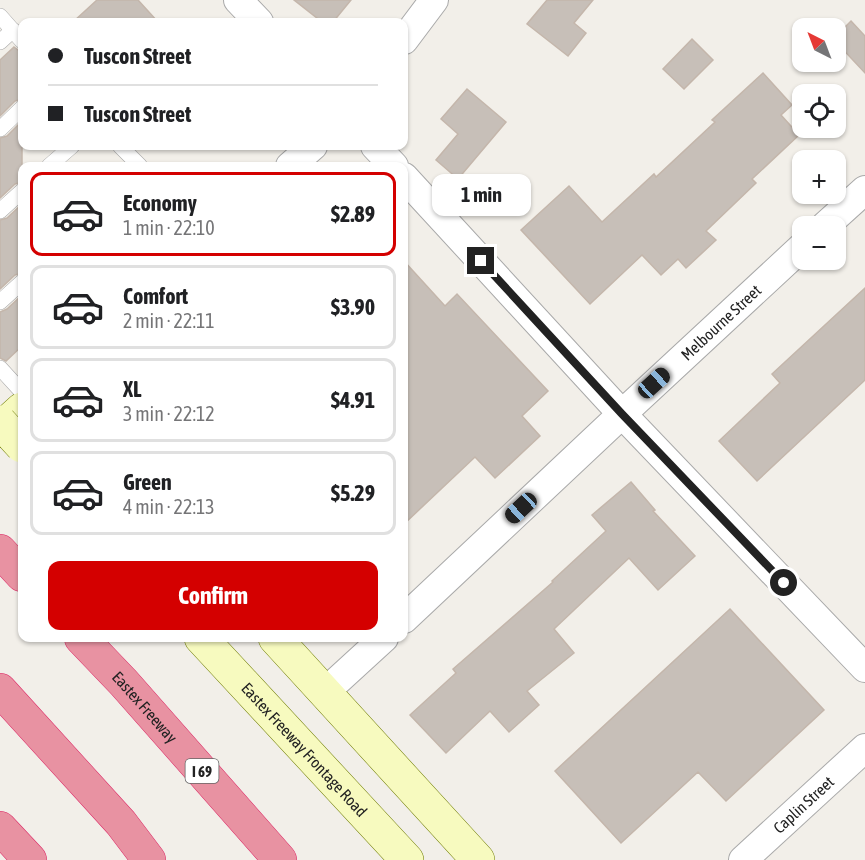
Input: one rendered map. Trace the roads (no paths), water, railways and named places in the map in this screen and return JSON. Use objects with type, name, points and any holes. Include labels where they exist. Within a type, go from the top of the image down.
[{"type":"highway","points":[[0,551],[18,571]]},
{"type":"highway","name":"Eastex Freeway","points":[[85,642],[124,683],[280,860]]},
{"type":"highway","points":[[0,690],[121,823],[149,860]]},
{"type":"highway","points":[[0,828],[30,860]]},
{"type":"main road","points":[[0,429],[18,413]]},
{"type":"main road","points":[[0,422],[18,442]]},
{"type":"main road","name":"Eastex Freeway Frontage Road","points":[[205,642],[407,860]]},
{"type":"main road","points":[[279,642],[478,860]]},
{"type":"street","points":[[238,0],[255,18]]},
{"type":"street","points":[[408,35],[434,0]]},
{"type":"street","points":[[295,162],[308,150]]},
{"type":"street","points":[[379,150],[390,162]]},
{"type":"street","points":[[408,181],[622,414],[865,668]]},
{"type":"street","points":[[836,216],[865,190]]},
{"type":"street","name":"Melbourne Street","points":[[408,615],[792,257]]},
{"type":"street","points":[[325,692],[380,642]]},
{"type":"street","name":"Caplin Street","points":[[743,860],[865,748]]},
{"type":"lane","points":[[0,16],[18,35],[0,42]]},
{"type":"lane","points":[[0,129],[18,112]]},
{"type":"lane","points":[[54,162],[67,150]]},
{"type":"lane","points":[[124,150],[136,162]]},
{"type":"lane","points":[[0,211],[18,195]]},
{"type":"lane","points":[[0,302],[18,286]]},
{"type":"lane","points":[[0,368],[18,388]]}]
